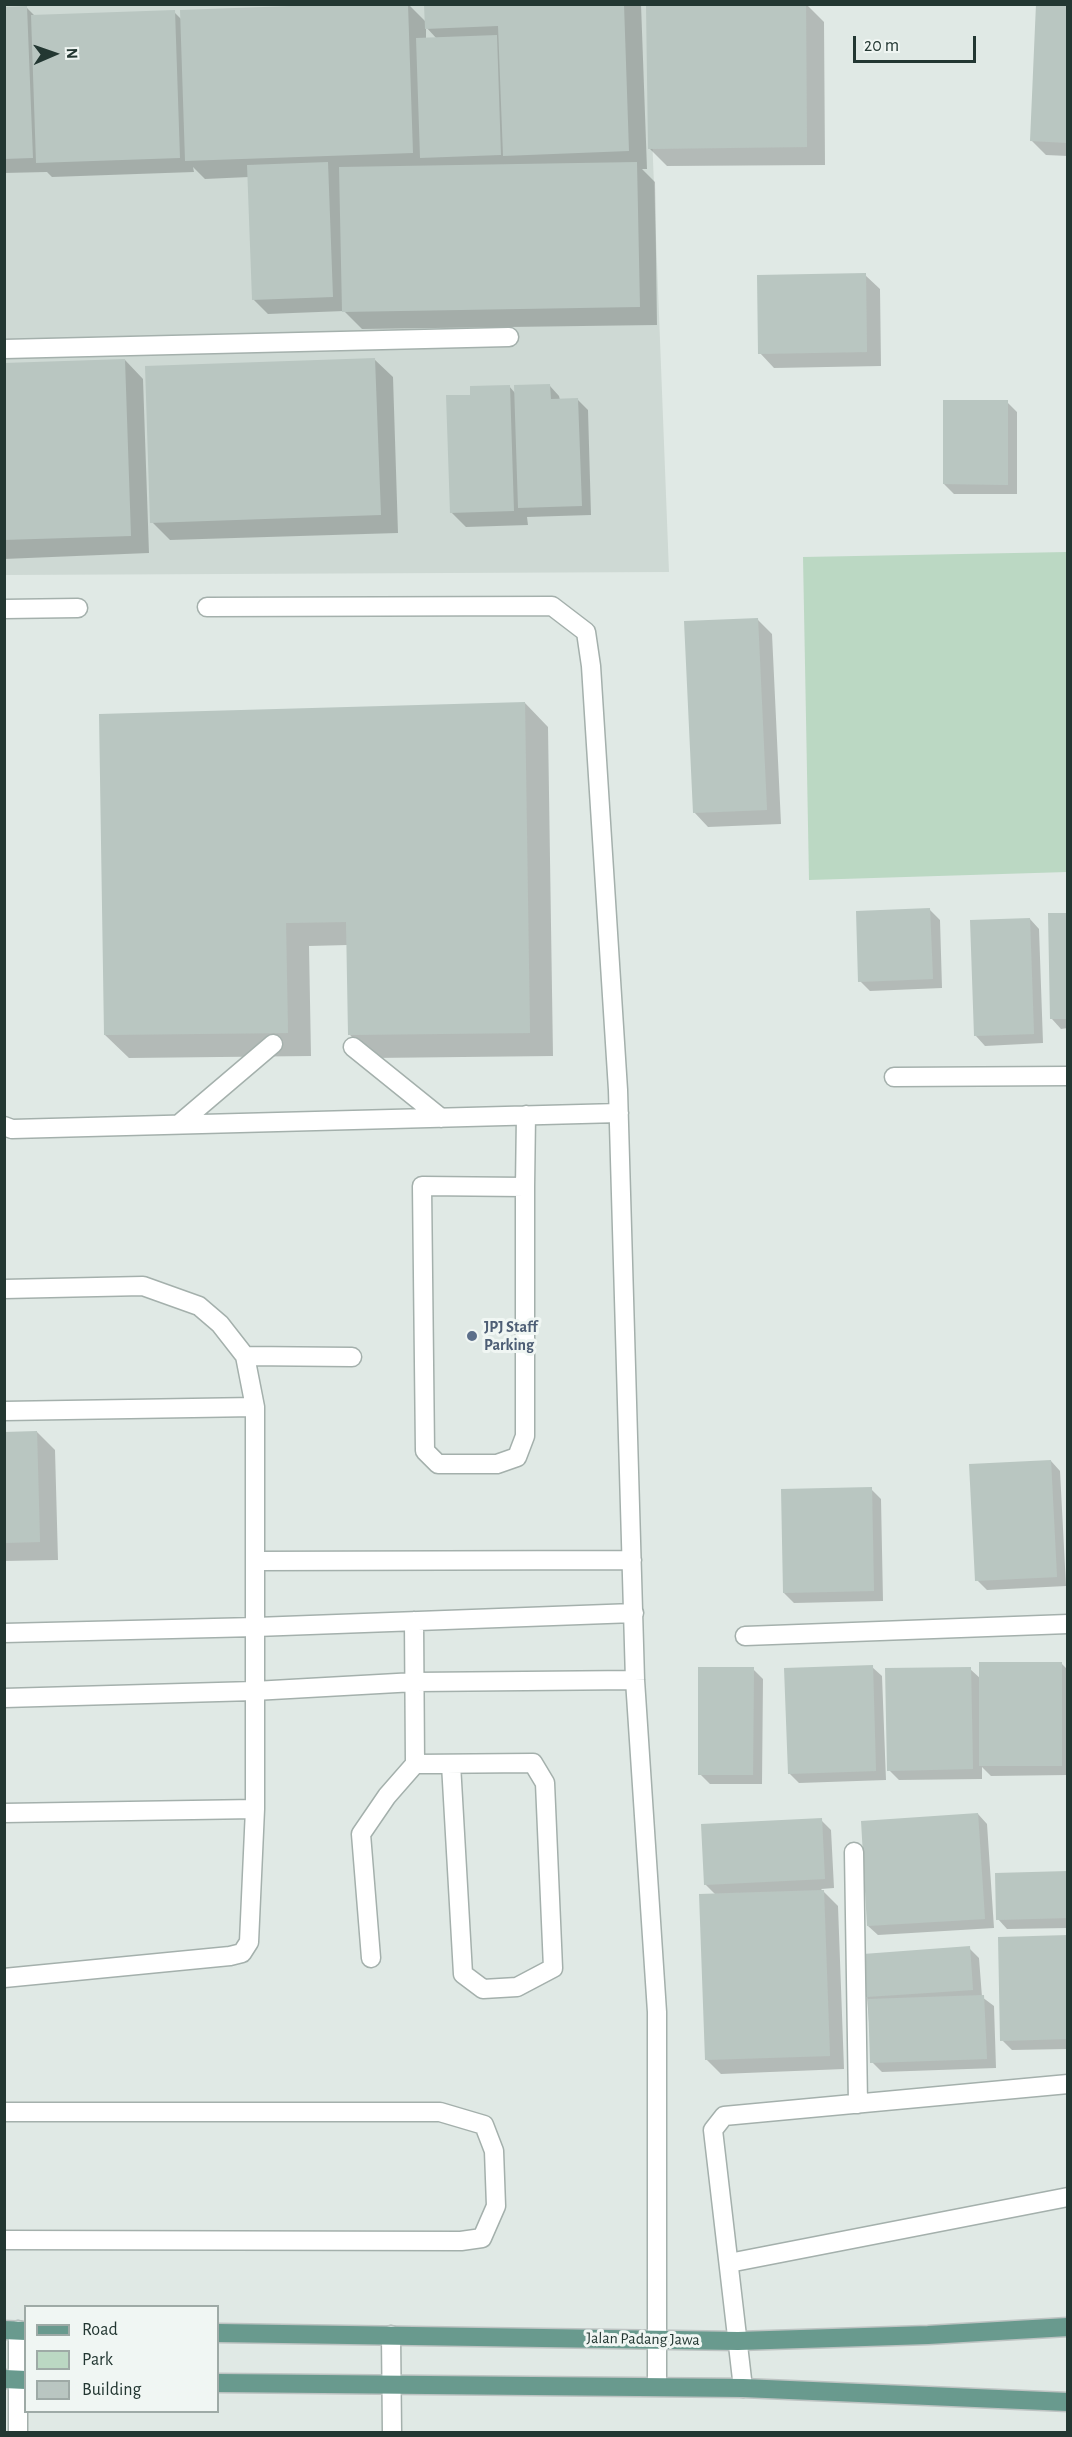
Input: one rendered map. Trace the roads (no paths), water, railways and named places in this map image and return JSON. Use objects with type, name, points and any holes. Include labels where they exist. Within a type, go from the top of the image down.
[{"type":"main road","name":"Jalan Padang Jawa","points":[[219,2333],[738,2341],[1068,2327]]},
{"type":"main road","points":[[219,2383],[657,2386],[1068,2402]]},
{"type":"street","points":[[4,349],[509,337]]},
{"type":"street","points":[[207,607],[552,606],[586,632],[591,666],[619,1113],[635,1680],[657,2012],[657,2386]]},
{"type":"street","points":[[4,609],[78,608]]},
{"type":"street","points":[[179,1124],[273,1044]]},
{"type":"street","points":[[353,1047],[441,1118]]},
{"type":"street","points":[[894,1077],[1068,1076]]},
{"type":"street","points":[[4,1126],[12,1129],[619,1113]]},
{"type":"street","points":[[525,1115],[525,1187],[525,1436],[517,1457],[497,1464],[438,1464],[425,1450],[422,1186],[525,1187]]},
{"type":"street","points":[[4,1289],[143,1286],[199,1306],[220,1324],[245,1356],[255,1407],[256,1627],[255,1809],[249,1942],[242,1953],[4,1978]]},
{"type":"street","points":[[245,1356],[352,1357]]},
{"type":"street","points":[[4,1411],[255,1407]]},
{"type":"street","points":[[255,1561],[632,1560]]},
{"type":"street","points":[[4,1633],[256,1627],[634,1613]]},
{"type":"street","points":[[371,1958],[361,1833],[415,1764],[414,1621]]},
{"type":"street","points":[[745,1636],[1068,1624]]},
{"type":"street","points":[[4,1698],[254,1691],[415,1682],[635,1680]]},
{"type":"street","points":[[415,1764],[451,1764],[533,1764],[545,1784],[553,1968],[517,1988],[483,1989],[463,1974],[451,1764]]},
{"type":"street","points":[[4,1813],[255,1809]]},
{"type":"street","points":[[854,1852],[858,2104]]},
{"type":"street","points":[[743,2388],[713,2130],[724,2116],[1068,2084]]},
{"type":"street","points":[[4,2112],[440,2112],[484,2125],[494,2151],[496,2206],[482,2238],[461,2241],[4,2240]]},
{"type":"street","points":[[729,2263],[1068,2197]]},
{"type":"street","points":[[16,2330],[18,2433]]},
{"type":"street","points":[[391,2335],[392,2433]]},
{"type":"place","name":"JPJ Staff Parking","points":[[472,1336]]}]
